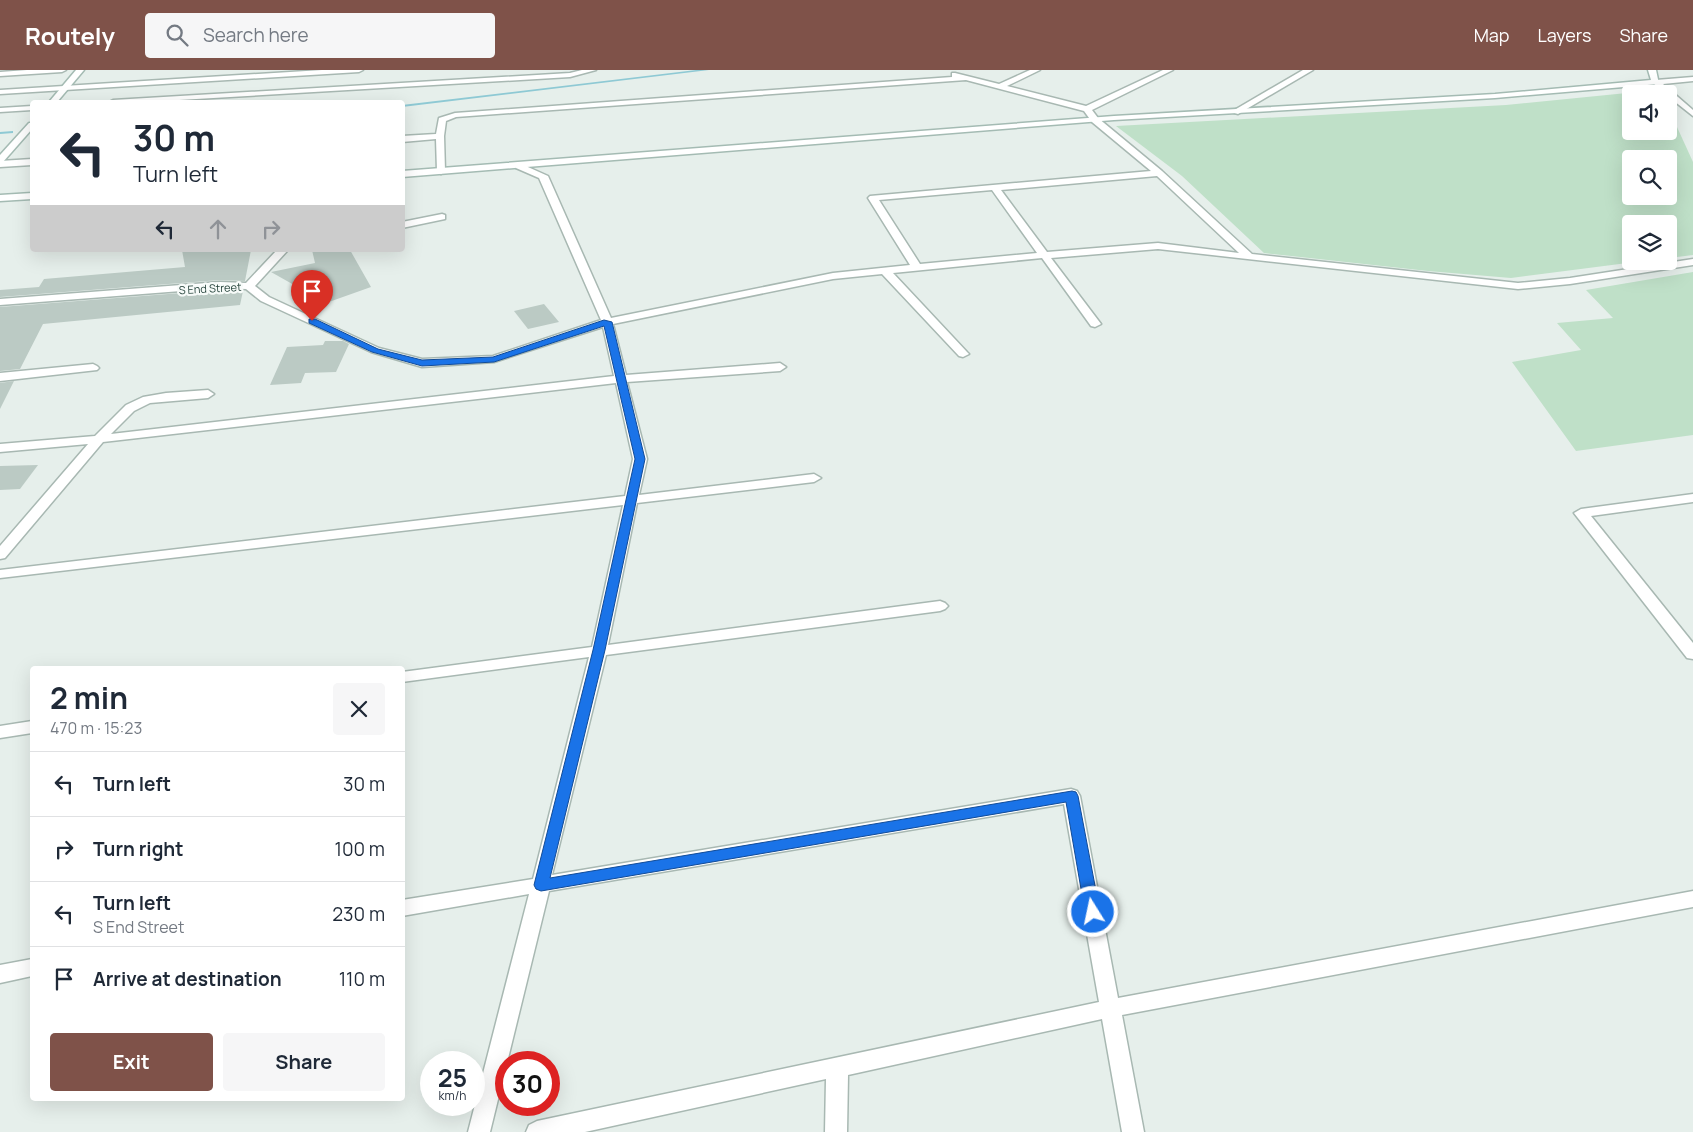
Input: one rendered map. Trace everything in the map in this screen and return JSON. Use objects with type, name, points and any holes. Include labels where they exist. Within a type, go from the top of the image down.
[{"type":"street","points":[[0,74],[62,70]]},
{"type":"street","points":[[55,100],[80,70]]},
{"type":"street","points":[[0,92],[359,70]]},
{"type":"street","points":[[147,100],[570,75],[592,70]]},
{"type":"street","points":[[934,70],[1086,109],[1095,120],[1159,173],[1249,258]]},
{"type":"street","points":[[999,87],[1036,70]]},
{"type":"street","points":[[1086,109],[1169,70]]},
{"type":"street","points":[[1235,112],[1309,70]]},
{"type":"street","points":[[1652,70],[1656,82],[1693,114]]},
{"type":"street","points":[[441,171],[440,136],[442,120],[455,116],[965,78]]},
{"type":"street","points":[[405,174],[1095,120],[1495,96],[1693,80]]},
{"type":"street","points":[[0,110],[30,108]]},
{"type":"street","points":[[0,160],[30,126]]},
{"type":"street","points":[[405,139],[440,136]]},
{"type":"street","points":[[0,164],[30,162]]},
{"type":"street","points":[[479,1132],[599,650],[640,459],[607,322],[543,176],[519,166]]},
{"type":"street","points":[[916,267],[873,198],[1159,173]]},
{"type":"street","points":[[995,188],[1095,324]]},
{"type":"street","points":[[0,198],[30,196]]},
{"type":"street","points":[[405,224],[442,217]]},
{"type":"street","name":"S End Street","points":[[0,302],[220,285],[249,286],[264,299],[375,350],[422,363],[494,359],[607,322],[833,276],[1044,254],[1158,246],[1249,258],[1518,286],[1570,281],[1693,262]]},
{"type":"street","points":[[249,286],[281,252]]},
{"type":"street","points":[[884,270],[962,354]]},
{"type":"street","points":[[0,448],[99,439],[621,379],[780,367]]},
{"type":"street","points":[[0,377],[93,368]]},
{"type":"street","points":[[0,555],[99,439],[130,408],[147,400],[208,394]]},
{"type":"street","points":[[0,574],[814,478]]},
{"type":"street","points":[[1693,498],[1581,514],[1693,654]]},
{"type":"street","points":[[405,677],[940,606]]},
{"type":"street","points":[[0,732],[30,727]]},
{"type":"street","points":[[405,908],[1072,796],[1133,1132]]},
{"type":"street","points":[[537,1132],[1110,1008],[1693,899]]},
{"type":"street","points":[[0,974],[30,968]]},
{"type":"street","points":[[836,1132],[837,1067]]},
{"type":"green space","points":[[1622,93],[1622,140],[1677,140],[1677,127],[1693,162],[1693,255],[1677,257],[1677,215],[1622,215],[1622,264],[1511,278],[1264,253],[1182,176],[1116,126],[1506,105]]},
{"type":"green space","points":[[1693,272],[1693,435],[1576,451],[1512,362],[1581,350],[1557,323],[1613,318],[1586,290]]},
{"type":"building","points":[[182,252],[251,252],[245,281],[220,280],[0,297],[0,290],[39,287],[44,279],[185,267]]},
{"type":"building","points":[[312,252],[351,252],[371,287],[326,303],[271,272],[315,263]]},
{"type":"building","points":[[220,290],[243,291],[240,305],[43,324],[20,369],[0,371],[0,307]]},
{"type":"building","points":[[544,304],[559,322],[528,329],[514,311]]},
{"type":"building","points":[[325,341],[343,341],[349,344],[336,372],[305,373],[301,383],[270,385],[287,347],[323,345]]},
{"type":"building","points":[[14,381],[0,409],[0,383]]},
{"type":"building","points":[[38,465],[20,489],[0,490],[0,466]]},
{"type":"waterway","points":[[405,106],[707,70]]},
{"type":"waterway","points":[[0,133],[11,132]]},
{"type":"route","points":[[312,321],[375,350],[422,363],[494,359],[607,322],[640,459],[599,650],[541,885],[1072,796],[1093,912]]}]
